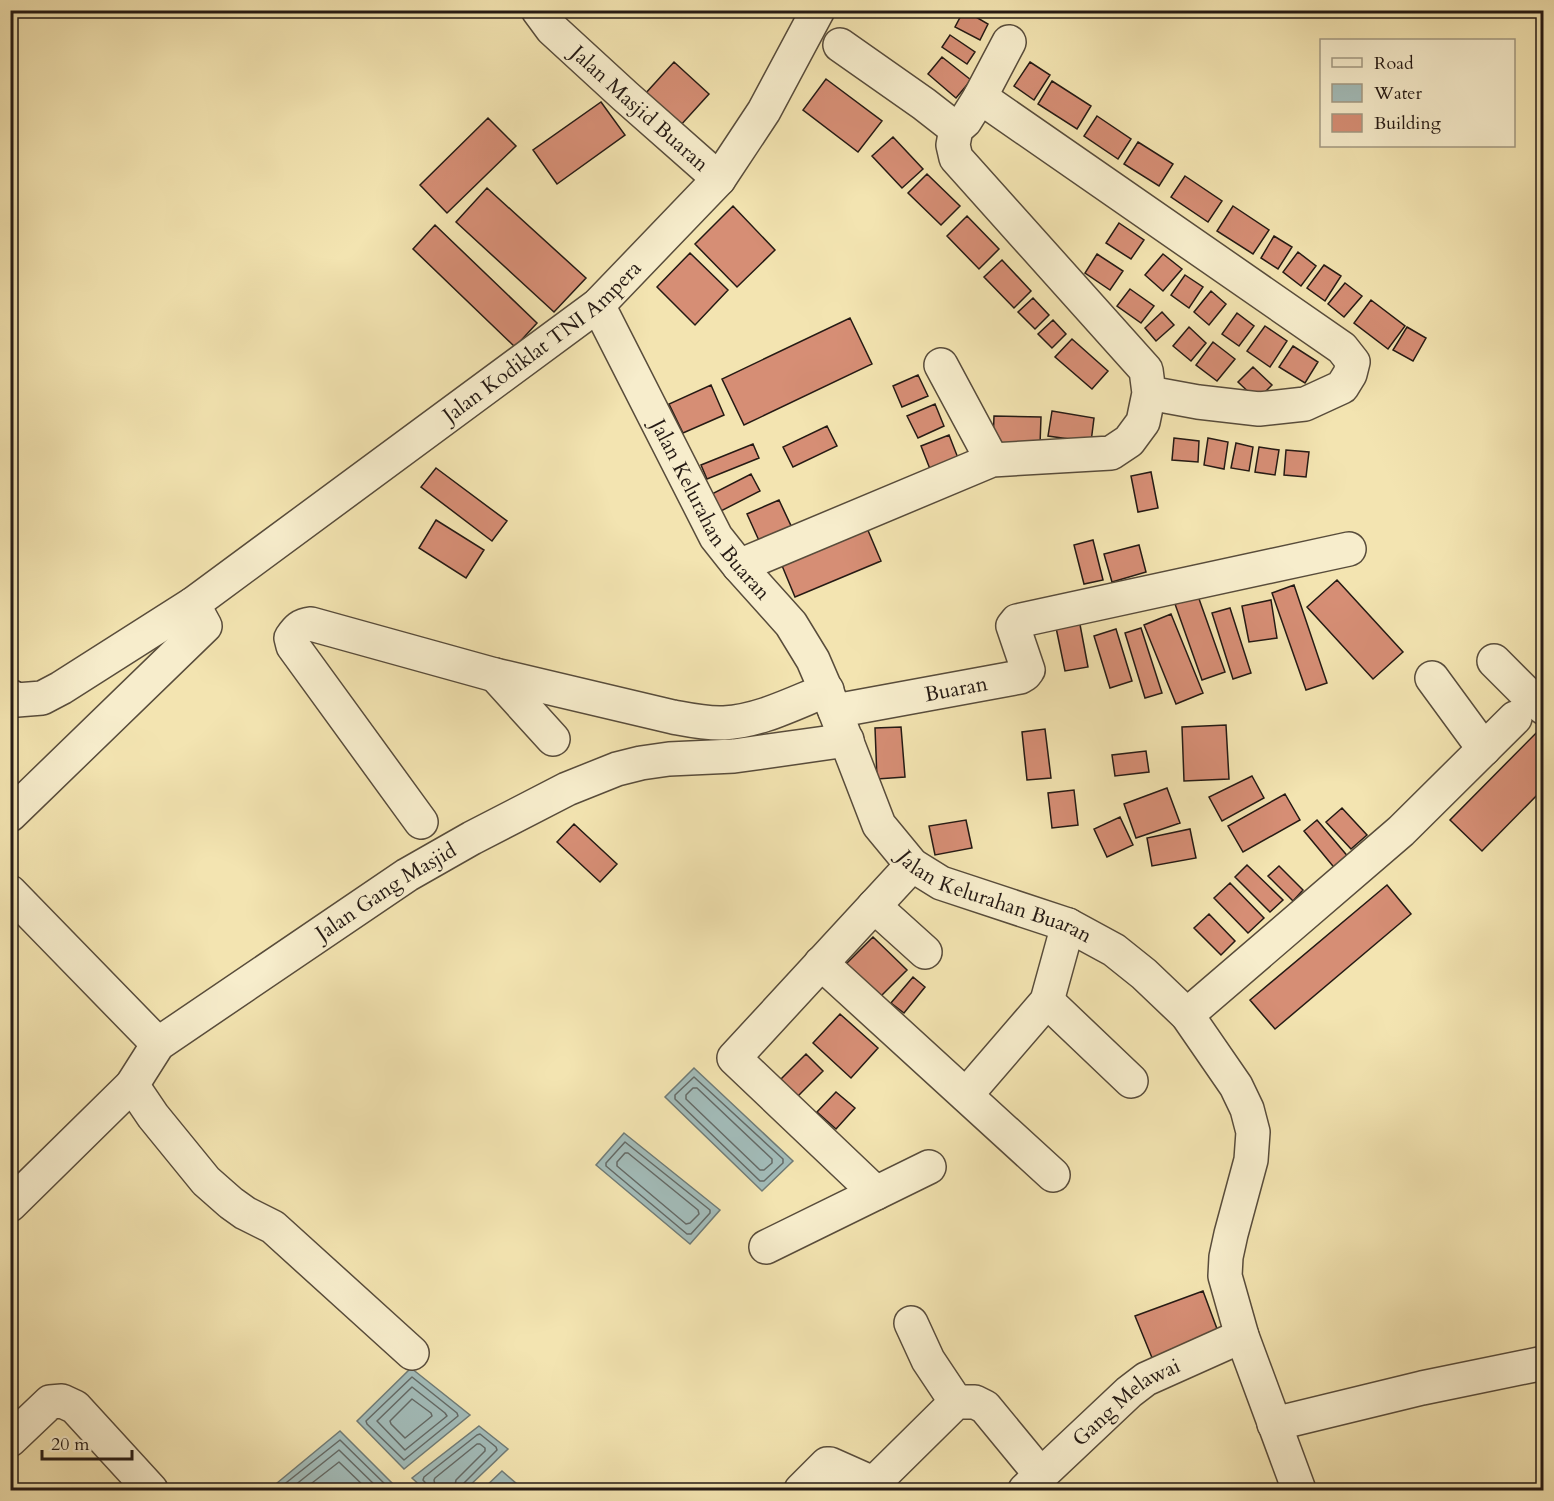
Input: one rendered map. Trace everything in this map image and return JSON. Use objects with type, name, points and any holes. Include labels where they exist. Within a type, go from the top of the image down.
[{"type":"street","name":"Jalan Masjid Buaran","points":[[538,10],[552,29],[719,179]]},
{"type":"street","name":"Jalan Kodiklat TNI Ampera","points":[[10,696],[17,700],[42,698],[193,604],[598,305],[719,179],[764,111],[818,10]]},
{"type":"street","points":[[739,566],[992,460],[1111,453],[1129,441],[1143,422],[1149,393],[1146,370],[956,158],[952,145],[956,129],[965,121],[980,97],[1009,42]]},
{"type":"street","points":[[840,45],[897,84],[956,129]]},
{"type":"street","points":[[980,97],[1342,348],[1353,362],[1350,374],[1342,387],[1305,404],[1259,409],[1198,402],[1149,393]]},
{"type":"street","name":"Jalan Kelurahan Buaran","points":[[598,305],[716,537],[791,624],[813,660],[879,825],[912,865],[941,883],[1068,925],[1114,950],[1144,974],[1187,1015],[1236,1086],[1247,1109],[1253,1132],[1251,1160],[1231,1234],[1224,1276],[1242,1336],[1299,1491]]},
{"type":"street","points":[[941,365],[992,460]]},
{"type":"street","name":"Buaran","points":[[836,713],[1020,677],[1028,670],[1013,626],[1017,621],[1349,549]]},
{"type":"street","points":[[10,815],[205,626],[193,604]]},
{"type":"street","points":[[421,822],[293,646],[291,638],[298,628],[311,624],[495,675],[701,722],[723,723],[770,713],[836,713]]},
{"type":"street","points":[[1187,1015],[1401,831],[1484,749],[1529,713],[1527,695],[1494,661]]},
{"type":"street","points":[[495,675],[553,739]]},
{"type":"street","points":[[1432,678],[1484,749]]},
{"type":"street","name":"Jalan Gang Masjid","points":[[10,1205],[132,1085],[158,1044],[407,874],[567,789],[617,769],[669,759],[734,756],[836,713]]},
{"type":"street","points":[[876,1193],[734,1058],[912,865]]},
{"type":"street","points":[[10,891],[158,1044]]},
{"type":"street","points":[[874,906],[925,952]]},
{"type":"street","points":[[966,1095],[1047,1001],[1068,925]]},
{"type":"street","points":[[821,963],[1053,1175]]},
{"type":"street","points":[[1047,1001],[1131,1081]]},
{"type":"street","points":[[132,1085],[153,1116],[206,1181],[245,1214],[273,1227],[412,1353]]},
{"type":"street","points":[[766,1247],[929,1167]]},
{"type":"street","points":[[911,1323],[928,1360],[956,1402]]},
{"type":"street","name":"Gang Melawai","points":[[1033,1483],[1128,1392],[1146,1379],[1242,1336]]},
{"type":"street","points":[[1274,1424],[1422,1388],[1544,1363]]},
{"type":"street","points":[[10,1440],[50,1402],[62,1401],[75,1407],[151,1491]]},
{"type":"street","points":[[801,1491],[827,1464],[872,1482],[878,1479],[956,1402],[975,1402],[985,1407],[1033,1483]]},
{"type":"water","points":[[694,1068],[793,1161],[762,1191],[665,1097]]},
{"type":"water","points":[[624,1133],[720,1210],[690,1244],[596,1165]]},
{"type":"water","points":[[411,1368],[470,1415],[404,1469],[357,1421]]},
{"type":"water","points":[[479,1426],[508,1449],[465,1490],[425,1490],[412,1478]]},
{"type":"water","points":[[340,1431],[399,1490],[273,1490],[271,1488]]},
{"type":"water","points":[[502,1471],[524,1490],[482,1490]]},
{"type":"building","points":[[964,10],[988,24],[980,40],[955,27]]},
{"type":"building","points":[[950,35],[975,52],[967,64],[942,47]]},
{"type":"building","points":[[942,57],[971,80],[956,98],[928,74]]},
{"type":"building","points":[[674,62],[709,94],[680,126],[645,94]]},
{"type":"building","points":[[1030,62],[1050,75],[1034,100],[1014,86]]},
{"type":"building","points":[[826,79],[882,121],[858,152],[803,110]]},
{"type":"building","points":[[1052,81],[1091,106],[1077,129],[1038,104]]},
{"type":"building","points":[[601,102],[625,135],[557,184],[533,150]]},
{"type":"building","points":[[1097,116],[1131,139],[1118,159],[1084,136]]},
{"type":"building","points":[[488,118],[516,146],[447,213],[420,185]]},
{"type":"building","points":[[893,137],[923,169],[902,188],[872,156]]},
{"type":"building","points":[[1138,142],[1173,164],[1159,186],[1124,164]]},
{"type":"building","points":[[927,174],[960,206],[941,225],[908,193]]},
{"type":"building","points":[[1185,176],[1222,201],[1208,222],[1171,197]]},
{"type":"building","points":[[487,188],[586,278],[554,312],[456,222]]},
{"type":"building","points":[[733,206],[775,250],[737,287],[695,244]]},
{"type":"building","points":[[1233,206],[1269,230],[1253,254],[1217,231]]},
{"type":"building","points":[[967,216],[999,249],[979,269],[947,236]]},
{"type":"building","points":[[1119,223],[1144,240],[1131,259],[1106,243]]},
{"type":"building","points":[[435,225],[537,323],[515,347],[413,249]]},
{"type":"building","points":[[1274,236],[1292,247],[1278,269],[1261,258]]},
{"type":"building","points":[[1298,252],[1316,266],[1301,286],[1283,272]]},
{"type":"building","points":[[690,253],[728,290],[695,325],[657,287]]},
{"type":"building","points":[[1097,254],[1123,271],[1110,290],[1085,273]]},
{"type":"building","points":[[1163,254],[1182,269],[1163,291],[1145,275]]},
{"type":"building","points":[[1002,260],[1031,291],[1014,308],[984,277]]},
{"type":"building","points":[[1324,265],[1341,276],[1325,301],[1307,288]]},
{"type":"building","points":[[1185,275],[1203,287],[1189,308],[1171,295]]},
{"type":"building","points":[[1345,283],[1362,296],[1344,317],[1328,304]]},
{"type":"building","points":[[1130,289],[1154,306],[1141,323],[1117,306]]},
{"type":"building","points":[[1211,291],[1226,304],[1209,325],[1194,312]]},
{"type":"building","points":[[1033,298],[1049,315],[1035,329],[1018,312]]},
{"type":"building","points":[[1371,300],[1405,326],[1388,349],[1354,323]]},
{"type":"building","points":[[1162,312],[1174,325],[1156,341],[1145,328]]},
{"type":"building","points":[[1237,313],[1254,326],[1239,346],[1222,334]]},
{"type":"building","points":[[850,318],[872,364],[744,425],[722,379]]},
{"type":"building","points":[[1053,320],[1066,334],[1052,348],[1038,334]]},
{"type":"building","points":[[1265,326],[1287,341],[1270,367],[1247,351]]},
{"type":"building","points":[[1189,327],[1206,343],[1191,361],[1173,346]]},
{"type":"building","points":[[1407,327],[1426,338],[1413,361],[1393,350]]},
{"type":"building","points":[[1072,339],[1108,371],[1092,389],[1055,357]]},
{"type":"building","points":[[1213,342],[1235,359],[1217,381],[1196,365]]},
{"type":"building","points":[[1293,346],[1318,362],[1305,383],[1279,367]]},
{"type":"building","points":[[1253,367],[1272,385],[1257,400],[1238,382]]},
{"type":"building","points":[[918,375],[928,396],[902,407],[893,386]]},
{"type":"building","points":[[711,385],[724,415],[683,433],[669,404]]},
{"type":"building","points":[[935,404],[944,426],[918,438],[907,416]]},
{"type":"building","points":[[1052,411],[1094,418],[1091,442],[1048,436]]},
{"type":"building","points":[[994,416],[1041,417],[1040,445],[993,443]]},
{"type":"building","points":[[827,426],[837,446],[793,467],[783,447]]},
{"type":"building","points":[[949,435],[958,458],[930,469],[921,446]]},
{"type":"building","points":[[1174,438],[1199,441],[1198,462],[1172,460]]},
{"type":"building","points":[[1208,438],[1228,442],[1224,469],[1204,465]]},
{"type":"building","points":[[1236,443],[1253,447],[1249,471],[1231,468]]},
{"type":"building","points":[[753,444],[759,458],[707,479],[701,465]]},
{"type":"building","points":[[1259,447],[1279,450],[1275,475],[1255,472]]},
{"type":"building","points":[[1286,450],[1309,452],[1306,477],[1284,475]]},
{"type":"building","points":[[436,468],[507,521],[492,541],[421,487]]},
{"type":"building","points":[[1151,472],[1158,508],[1138,512],[1131,476]]},
{"type":"building","points":[[751,474],[760,491],[715,514],[706,497]]},
{"type":"building","points":[[779,500],[793,530],[761,545],[747,514]]},
{"type":"building","points":[[436,520],[484,550],[466,578],[419,548]]},
{"type":"building","points":[[864,521],[881,561],[795,597],[778,556]]},
{"type":"building","points":[[1093,540],[1103,580],[1084,584],[1074,545]]},
{"type":"building","points":[[1139,545],[1146,572],[1112,582],[1104,554]]},
{"type":"building","points":[[1337,580],[1403,652],[1373,679],[1307,607]]},
{"type":"building","points":[[1294,585],[1327,683],[1306,690],[1272,593]]},
{"type":"building","points":[[1198,596],[1225,672],[1202,680],[1175,604]]},
{"type":"building","points":[[1271,600],[1277,638],[1249,642],[1242,606]]},
{"type":"building","points":[[1230,608],[1251,673],[1233,679],[1212,613]]},
{"type":"building","points":[[1078,614],[1088,667],[1065,671],[1054,618]]},
{"type":"building","points":[[1171,614],[1203,693],[1176,704],[1144,625]]},
{"type":"building","points":[[1141,628],[1162,693],[1145,698],[1125,633]]},
{"type":"building","points":[[1116,629],[1132,681],[1110,688],[1094,636]]},
{"type":"building","points":[[1226,725],[1229,779],[1184,781],[1182,727]]},
{"type":"building","points":[[1544,725],[1544,788],[1482,851],[1450,820]]},
{"type":"building","points":[[901,727],[905,777],[877,779],[875,728]]},
{"type":"building","points":[[1045,729],[1051,778],[1027,780],[1022,732]]},
{"type":"building","points":[[1146,751],[1149,772],[1115,776],[1112,755]]},
{"type":"building","points":[[1252,776],[1264,798],[1222,821],[1209,797]]},
{"type":"building","points":[[1167,788],[1180,823],[1136,838],[1124,804]]},
{"type":"building","points":[[1074,790],[1078,825],[1052,828],[1048,793]]},
{"type":"building","points":[[1285,794],[1300,820],[1243,852],[1228,826]]},
{"type":"building","points":[[1342,808],[1367,835],[1351,849],[1326,822]]},
{"type":"building","points":[[1120,817],[1133,845],[1107,857],[1094,829]]},
{"type":"building","points":[[966,820],[972,848],[935,855],[929,826]]},
{"type":"building","points":[[1317,820],[1350,859],[1337,871],[1304,831]]},
{"type":"building","points":[[574,824],[617,864],[600,882],[557,842]]},
{"type":"building","points":[[1190,829],[1196,858],[1152,866],[1147,838]]},
{"type":"building","points":[[1247,865],[1283,900],[1270,912],[1235,877]]},
{"type":"building","points":[[1279,866],[1303,890],[1293,901],[1268,876]]},
{"type":"building","points":[[1230,883],[1264,918],[1248,933],[1214,898]]},
{"type":"building","points":[[1387,885],[1411,914],[1275,1029],[1250,1000]]},
{"type":"building","points":[[1209,914],[1235,941],[1221,955],[1194,928]]},
{"type":"building","points":[[873,937],[907,970],[880,997],[846,964]]},
{"type":"building","points":[[913,977],[925,987],[904,1013],[891,1003]]},
{"type":"building","points":[[840,1014],[878,1048],[851,1078],[813,1043]]},
{"type":"building","points":[[806,1054],[823,1071],[795,1099],[778,1082]]},
{"type":"building","points":[[836,1092],[855,1108],[836,1129],[817,1112]]},
{"type":"building","points":[[1203,1291],[1220,1337],[1157,1370],[1135,1316]]}]
